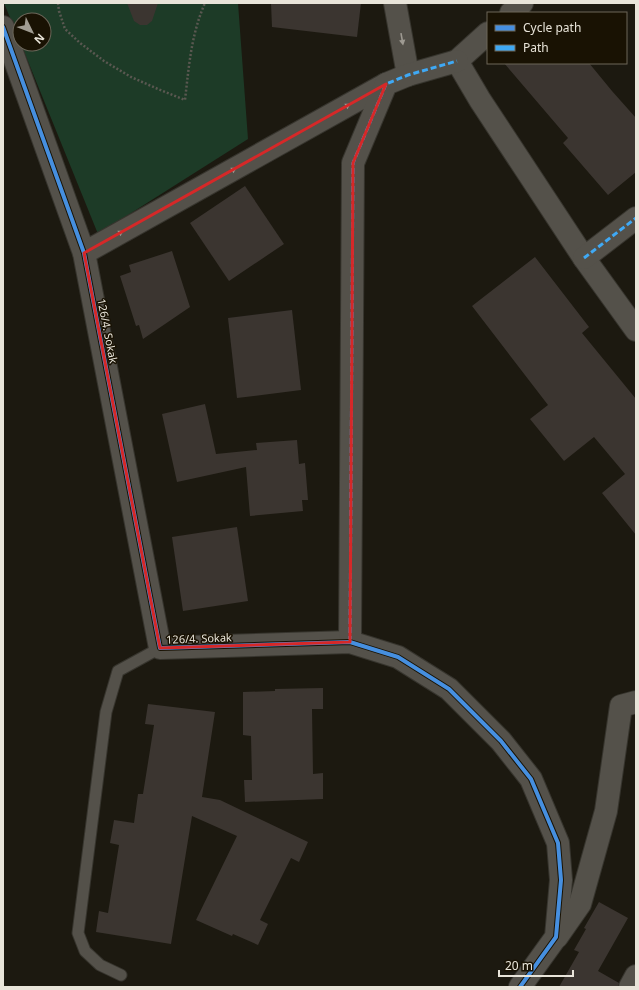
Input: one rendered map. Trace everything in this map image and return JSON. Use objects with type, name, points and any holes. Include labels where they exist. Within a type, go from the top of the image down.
[{"type":"street","points":[[395,3],[408,75]]},
{"type":"street","points":[[512,12],[522,3]]},
{"type":"street","name":"126/4. Sokak","points":[[3,27],[84,253],[160,648],[350,642],[398,657],[449,689],[501,741],[531,779],[558,844],[561,880],[556,938]]},
{"type":"street","points":[[84,253],[386,84],[408,75],[457,60],[487,34]]},
{"type":"street","points":[[457,60],[484,106],[584,258],[636,330]]},
{"type":"street","points":[[350,642],[353,163],[386,84]]},
{"type":"street","points":[[584,258],[636,218]]},
{"type":"street","points":[[520,987],[580,904],[606,811],[621,706],[636,702]]},
{"type":"street","points":[[630,987],[636,976]]},
{"type":"lane","points":[[121,975],[100,965],[85,951],[78,933],[106,712],[118,671],[160,648]]},
{"type":"path","points":[[58,3],[65,29],[80,43],[104,61],[131,77],[185,100],[188,67],[193,39],[200,14],[205,3]]},
{"type":"highlighted area","points":[[386,84],[353,163],[350,642],[160,648],[84,253]]},
{"type":"green space","points":[[4,3],[238,3],[248,139],[98,234],[24,52],[52,52],[52,12],[12,12],[12,22]]},
{"type":"building","points":[[127,3],[158,3],[152,21],[147,25],[140,25],[134,21]]},
{"type":"building","points":[[271,3],[361,3],[357,37],[272,27]]},
{"type":"building","points":[[505,64],[590,64],[636,118],[636,172],[608,195],[563,143],[568,138]]},
{"type":"building","points":[[245,186],[284,244],[229,281],[190,223]]},
{"type":"building","points":[[172,251],[190,307],[143,339],[139,325],[136,326],[120,276],[131,272],[129,265]]},
{"type":"building","points":[[535,257],[589,327],[582,333],[636,399],[636,535],[602,493],[625,474],[594,437],[564,461],[530,419],[548,405],[472,306]]},
{"type":"building","points":[[292,310],[301,390],[237,398],[228,318]]},
{"type":"building","points":[[205,404],[216,454],[257,450],[256,443],[297,440],[299,464],[305,463],[308,500],[302,500],[303,511],[250,516],[246,467],[177,482],[162,414]]},
{"type":"building","points":[[237,527],[248,601],[183,611],[172,537]]},
{"type":"building","points":[[323,688],[323,709],[312,709],[313,774],[323,773],[323,799],[245,802],[244,780],[252,780],[251,736],[243,735],[243,692],[275,691],[275,689]]},
{"type":"building","points":[[148,704],[215,712],[202,797],[220,800],[308,842],[299,862],[291,858],[260,920],[268,924],[258,945],[233,934],[232,936],[196,920],[237,836],[192,816],[171,944],[96,932],[99,911],[108,913],[119,845],[110,843],[114,820],[134,823],[138,794],[143,794],[154,725],[145,724]]},
{"type":"building","points":[[599,902],[628,918],[598,971],[619,983],[618,987],[559,987],[579,952],[574,950],[586,929],[584,928]]},
{"type":"marked path","points":[[350,642],[353,163],[386,84],[408,75],[457,61]]},
{"type":"marked path","points":[[584,258],[636,218]]},
{"type":"cycle path","points":[[3,27],[84,253],[160,648],[350,642],[398,657],[449,689],[501,741],[531,779],[558,843],[561,880],[556,937],[520,987]]}]
